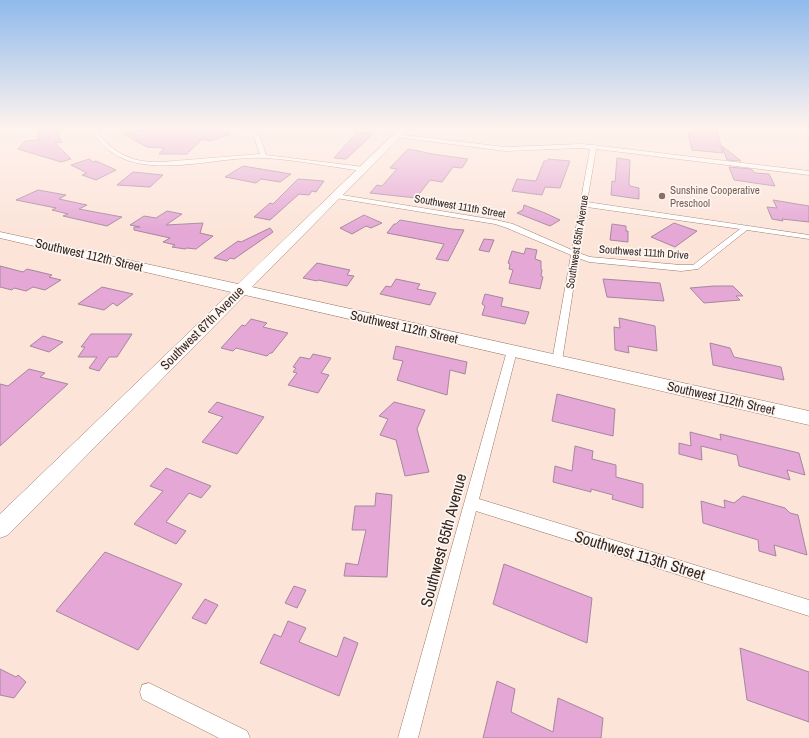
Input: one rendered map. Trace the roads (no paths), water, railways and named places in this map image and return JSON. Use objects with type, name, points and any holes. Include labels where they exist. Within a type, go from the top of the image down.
[{"type":"main road","name":"Southwest 67th Avenue","points":[[0,528],[371,162]]},
{"type":"main road","name":"Southwest 112th Street","points":[[0,235],[809,418]]},
{"type":"street","points":[[143,162],[152,164],[174,162]]},
{"type":"street","points":[[314,162],[364,169]]},
{"type":"street","name":"Southwest 65th Avenue","points":[[557,361],[591,162]]},
{"type":"street","points":[[721,162],[809,173]]},
{"type":"street","name":"Southwest 111th Street","points":[[336,196],[502,223],[576,255]]},
{"type":"street","points":[[584,204],[809,237]]},
{"type":"street","name":"Southwest 111th Drive","points":[[576,255],[596,260],[689,268],[699,264],[745,228]]},
{"type":"street","name":"Southwest 65th Avenue","points":[[408,738],[512,351]]},
{"type":"street","name":"Southwest 113th Street","points":[[472,503],[809,608]]},
{"type":"street","points":[[149,692],[240,738]]},
{"type":"place","name":"Sunshine Cooperative Preschool","points":[[662,196]]}]
